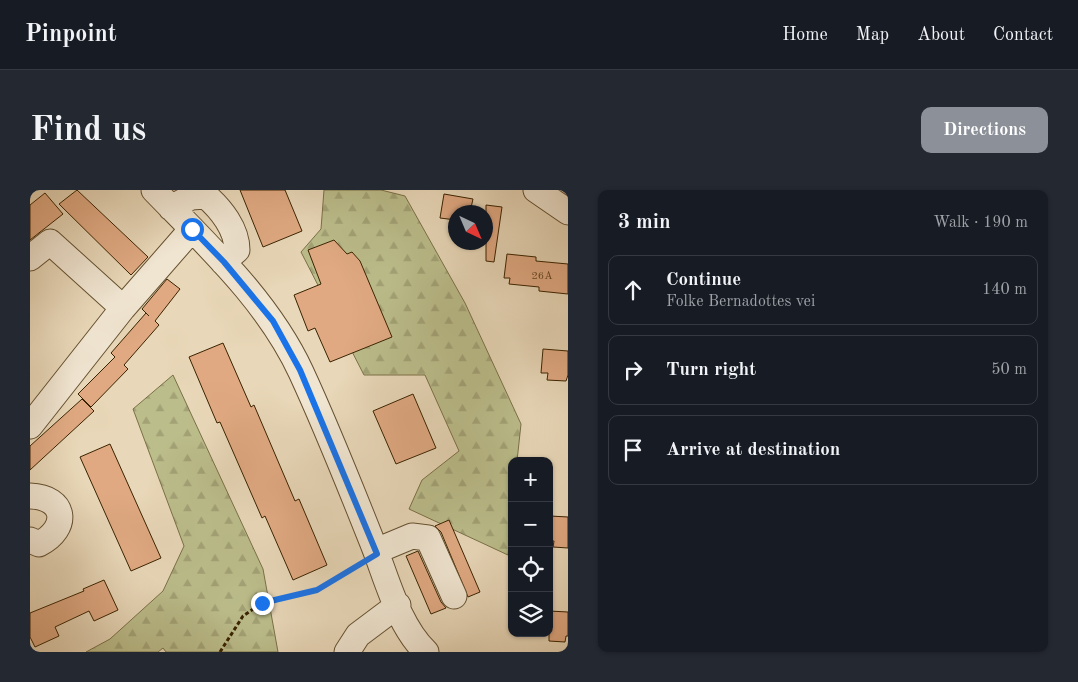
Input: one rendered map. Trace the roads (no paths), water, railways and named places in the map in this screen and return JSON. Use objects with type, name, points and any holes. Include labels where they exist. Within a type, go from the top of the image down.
[{"type":"street","points":[[154,190],[224,262],[273,321],[300,370],[406,624],[426,652]]},
{"type":"street","points":[[536,190],[568,212]]},
{"type":"street","points":[[171,208],[191,197],[206,196],[218,206],[237,240],[237,250],[224,262]]},
{"type":"street","points":[[30,425],[123,308],[192,229]]},
{"type":"street","points":[[30,258],[50,242],[123,308]]},
{"type":"street","points":[[30,496],[40,496],[53,503],[60,514],[60,525],[51,538],[39,544],[30,540]]},
{"type":"street","points":[[377,552],[412,536],[428,538],[454,596]]},
{"type":"street","points":[[347,652],[358,635],[398,605]]}]
